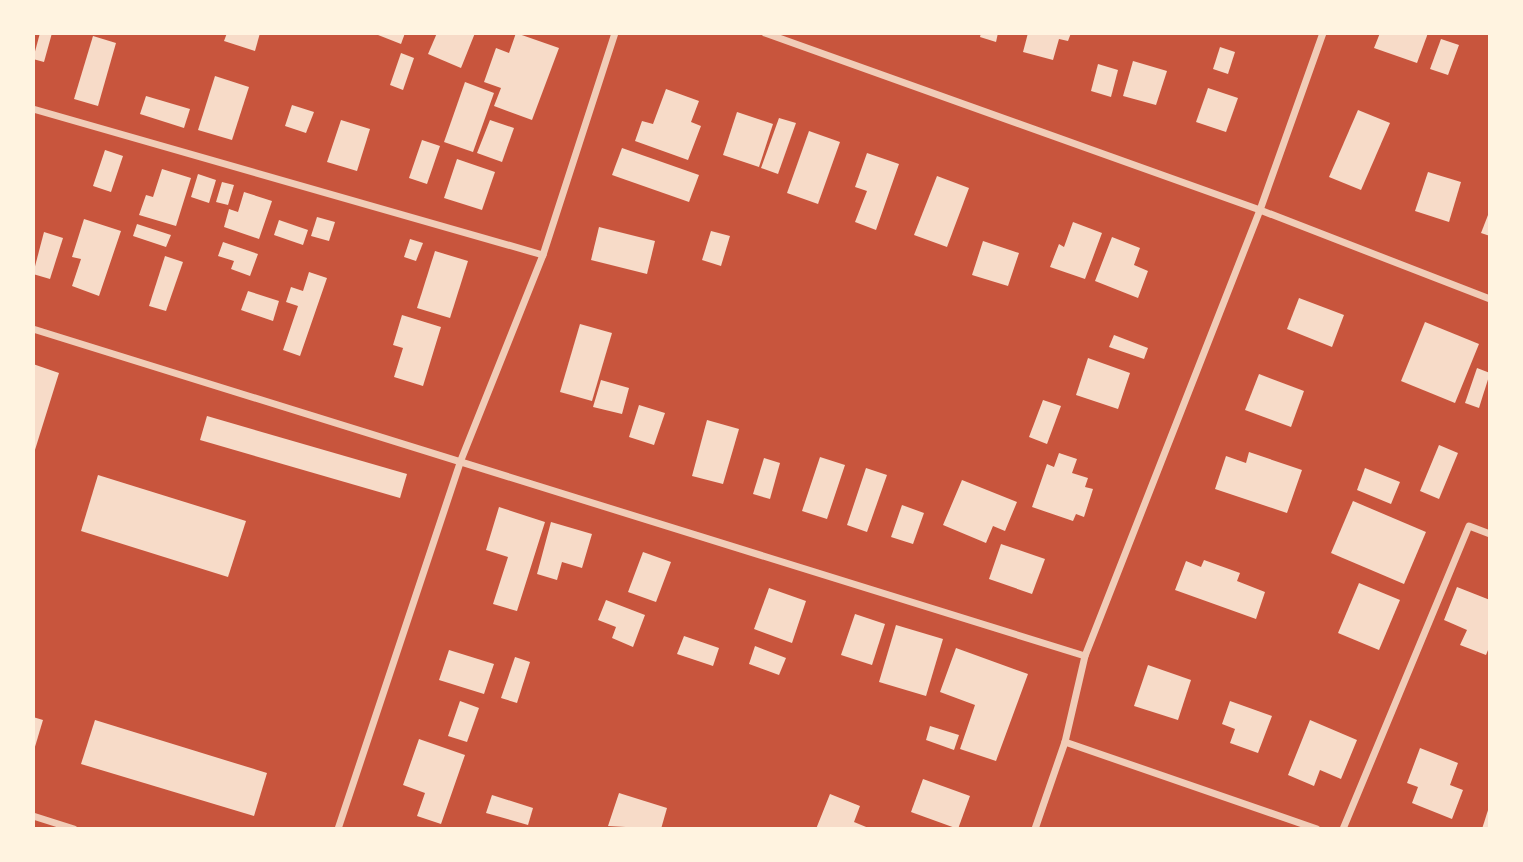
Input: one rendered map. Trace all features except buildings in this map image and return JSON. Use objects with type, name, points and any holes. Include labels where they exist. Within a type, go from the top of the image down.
[{"type":"street","points":[[338,829],[461,460],[543,255],[615,33]]},
{"type":"street","points":[[765,33],[1260,210],[1490,299]]},
{"type":"street","points":[[1035,829],[1065,742],[1085,656],[1260,210],[1323,33]]},
{"type":"street","points":[[33,108],[543,255]]},
{"type":"street","points":[[33,329],[1085,656]]},
{"type":"street","points":[[1343,829],[1469,526],[1490,534]]},
{"type":"street","points":[[1065,742],[1317,829]]},
{"type":"street","points":[[33,816],[74,829]]}]
